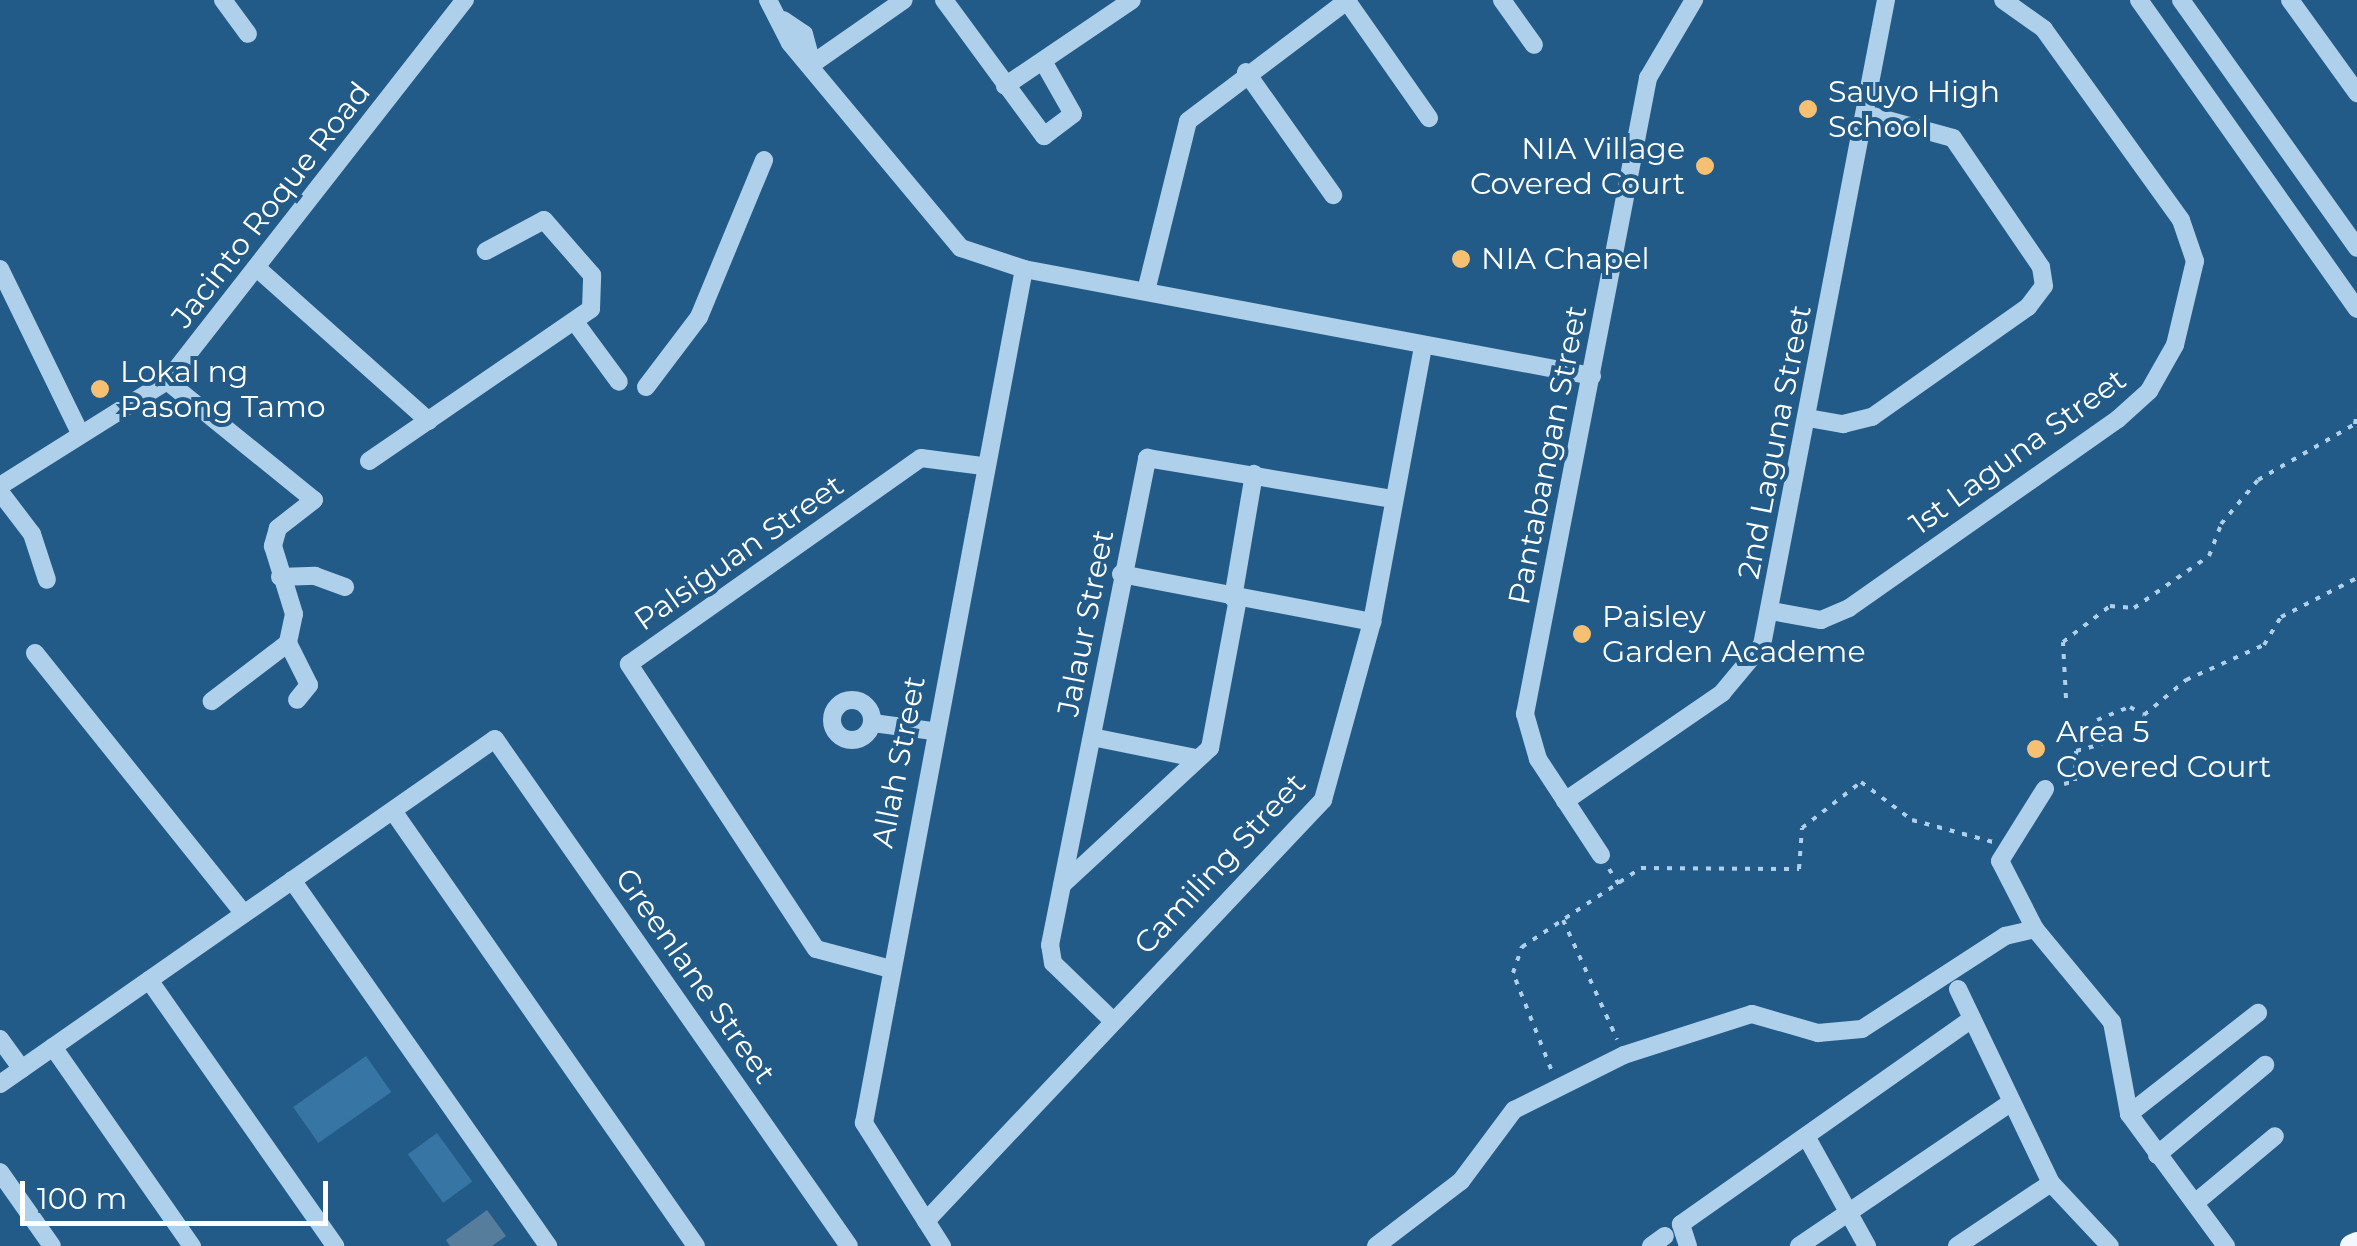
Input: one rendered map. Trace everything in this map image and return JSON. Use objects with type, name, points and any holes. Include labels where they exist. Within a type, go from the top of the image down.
[{"type":"street","points":[[223,0],[248,34]]},
{"type":"street","name":"Jacinto Roque Road","points":[[0,489],[167,381],[464,0]]},
{"type":"street","points":[[768,0],[783,20],[790,42],[812,60],[944,234],[1024,269],[1592,376]]},
{"type":"street","points":[[812,60],[904,0]]},
{"type":"street","points":[[944,0],[1036,131],[1062,130],[1072,106],[1044,62]]},
{"type":"street","points":[[1005,86],[1132,0]]},
{"type":"street","points":[[1502,0],[1534,45]]},
{"type":"street","name":"Pantabangan Street","points":[[1600,855],[1529,743],[1525,714],[1648,78],[1694,0]]},
{"type":"street","name":"2nd Laguna Street","points":[[1565,801],[1740,678],[1771,610],[1886,0]]},
{"type":"street","name":"1st Laguna Street","points":[[1771,610],[1821,620],[1849,608],[2118,419],[2149,392],[2175,345],[2194,273],[2181,220],[2044,30],[2004,0]]},
{"type":"street","points":[[2139,0],[2357,309]]},
{"type":"street","points":[[2154,20],[2182,0],[2357,248]]},
{"type":"street","points":[[2290,0],[2357,93]]},
{"type":"street","points":[[1146,291],[1182,133],[1246,72],[1343,2],[1429,118]]},
{"type":"street","points":[[1246,72],[1333,195]]},
{"type":"street","points":[[1808,418],[1843,424],[1872,417],[2028,307],[2044,286],[2041,266],[1953,138],[1864,114]]},
{"type":"street","points":[[646,387],[699,317],[764,160]]},
{"type":"street","points":[[369,461],[575,322],[597,292],[561,230],[544,220],[486,252]]},
{"type":"street","points":[[257,268],[428,421]]},
{"type":"street","points":[[0,269],[80,434]]},
{"type":"street","name":"Allah Street","points":[[942,1246],[864,1123],[888,968],[1024,269]]},
{"type":"street","points":[[575,322],[619,382]]},
{"type":"street","name":"Camiling Street","points":[[926,1221],[1323,800],[1372,622],[1423,346]]},
{"type":"street","points":[[167,381],[314,500],[278,528],[280,578],[294,614],[288,643],[309,685],[297,700]]},
{"type":"street","name":"Palsiguan Street","points":[[888,968],[816,949],[630,664],[921,458],[983,466]]},
{"type":"street","name":"Jalaur Street","points":[[1112,1020],[1053,962],[1062,885],[1147,458],[1392,499]]},
{"type":"street","points":[[1062,885],[1210,748],[1218,718],[1254,474]]},
{"type":"street","points":[[0,489],[32,534],[47,580]]},
{"type":"street","points":[[1121,574],[1372,622]]},
{"type":"street","points":[[280,578],[346,588]]},
{"type":"street","points":[[212,701],[288,643]]},
{"type":"street","points":[[34,653],[244,914]]},
{"type":"street","points":[[873,722],[933,731]]},
{"type":"street","points":[[1092,737],[1196,758]]},
{"type":"street","name":"Greenlane Street","points":[[393,811],[495,739],[848,1246]]},
{"type":"street","points":[[2044,789],[2003,850],[2001,871],[2036,929],[2112,1022],[2129,1114],[2226,1246]]},
{"type":"street","points":[[0,1084],[393,811],[696,1246]]},
{"type":"street","points":[[292,880],[548,1246]]},
{"type":"street","points":[[1376,1246],[1461,1181],[1514,1110],[1624,1055],[1752,1014],[1818,1033],[1862,1029],[2005,936],[2036,929]]},
{"type":"street","points":[[149,980],[334,1246]]},
{"type":"street","points":[[1958,990],[2051,1183],[2108,1246]]},
{"type":"street","points":[[2129,1114],[2258,1013]]},
{"type":"street","points":[[1688,1246],[1682,1224],[1972,1019]]},
{"type":"street","points":[[0,1039],[22,1069]]},
{"type":"street","points":[[54,1047],[192,1246]]},
{"type":"street","points":[[2157,1155],[2265,1065]]},
{"type":"street","points":[[1799,1246],[2010,1102]]},
{"type":"street","points":[[1806,1136],[1867,1246]]},
{"type":"street","points":[[2194,1203],[2275,1136]]},
{"type":"street","points":[[0,1172],[52,1246]]},
{"type":"street","points":[[1957,1246],[2051,1183]]},
{"type":"path","points":[[2066,698],[2063,642],[2110,606],[2134,608],[2208,556],[2221,524],[2258,480],[2355,424],[2357,411]]},
{"type":"path","points":[[2044,789],[2075,781],[2076,751],[2102,744],[2097,720],[2108,712],[2130,707],[2144,715],[2186,680],[2264,645],[2281,616],[2357,578]]},
{"type":"path","points":[[1556,1088],[1513,973],[1534,935],[1652,864],[1674,872],[1798,869],[1802,828],[1861,782],[1912,820],[1985,836],[2003,850]]},
{"type":"path","points":[[1563,920],[1624,1055]]},
{"type":"shaded area","points":[[366,1056],[391,1092],[318,1143],[293,1107]]},
{"type":"shaded area","points":[[437,1133],[472,1182],[443,1203],[408,1154]]},
{"type":"shaded area","points":[[487,1210],[506,1236],[492,1246],[450,1246],[446,1240]]},
{"type":"place","name":"Sauyo High School","points":[[1808,109]]},
{"type":"place","name":"NIA Village Covered Court","points":[[1705,166]]},
{"type":"place","name":"NIA Chapel","points":[[1461,259]]},
{"type":"place","name":"Lokal ng Pasong Tamo","points":[[100,389]]},
{"type":"place","name":"Paisley Garden Academe","points":[[1582,634]]},
{"type":"place","name":"Area 5 Covered Court","points":[[2036,749]]}]
